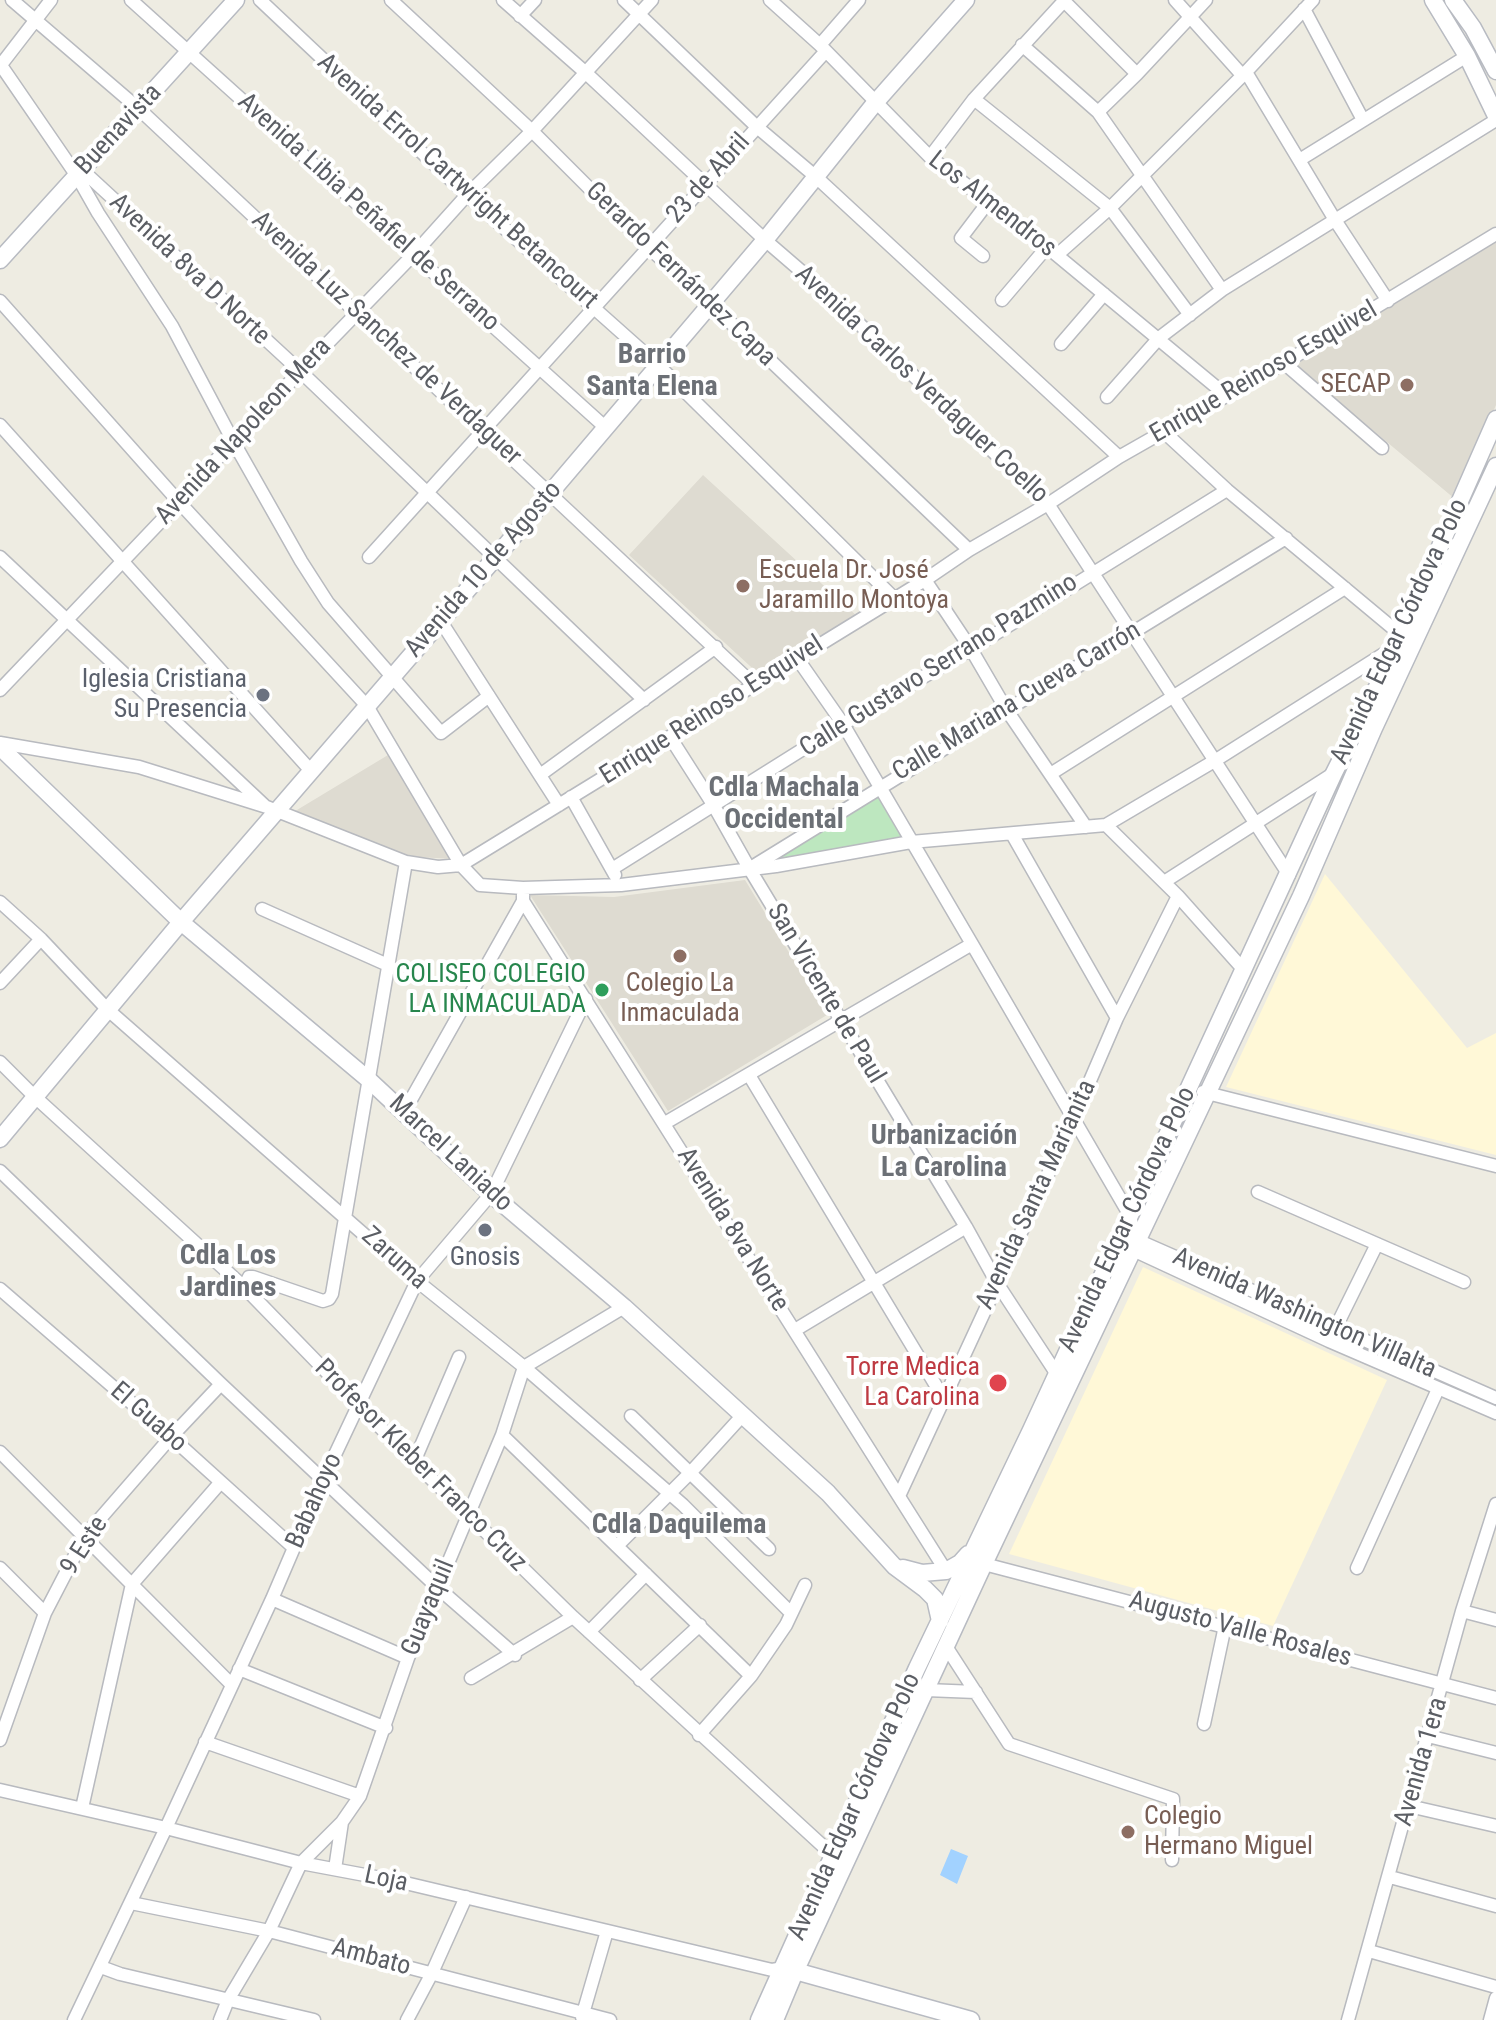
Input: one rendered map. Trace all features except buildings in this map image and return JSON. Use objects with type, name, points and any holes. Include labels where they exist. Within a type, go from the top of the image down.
[{"type":"main road","name":"Buenavista","points":[[0,260],[236,0]]},
{"type":"main road","name":"Avenida 10 de Agosto","points":[[0,1139],[272,810],[312,772],[765,240],[875,103],[966,0]]},
{"type":"main road","points":[[1433,0],[1467,56],[1496,118]]},
{"type":"main road","points":[[1453,0],[1473,28],[1496,71]]},
{"type":"main road","name":"Avenida Edgar Córdova Polo","points":[[839,1860],[940,1623],[1334,773],[1399,641],[1496,419]]},
{"type":"main road","name":"Avenida Edgar Córdova Polo","points":[[759,2020],[947,1648],[1301,896],[1374,728],[1496,466]]},
{"type":"main road","name":"Marcel Laniado","points":[[0,745],[181,922],[369,1080],[491,1194],[624,1307],[828,1493],[894,1566],[935,1599],[940,1623]]},
{"type":"main road","points":[[894,1566],[922,1573],[946,1571],[960,1563],[975,1547]]},
{"type":"main road","points":[[785,1973],[943,2020]]},
{"type":"main road","points":[[785,1973],[971,2020]]},
{"type":"main road","name":"Avenida Edgar Córdova Polo","points":[[775,2020],[785,1973]]},
{"type":"street","name":"Avenida Luz Sanchez de Verdaguer","points":[[12,0],[139,109],[754,685]]},
{"type":"street","points":[[51,0],[0,65],[80,173],[98,213],[172,326],[301,561],[328,603],[441,733],[489,696]]},
{"type":"street","name":"Avenida Libia Peñafiel de Serrano","points":[[131,0],[605,427]]},
{"type":"street","name":"Avenida Errol Cartwright Betancourt","points":[[260,0],[467,195],[658,365],[894,598]]},
{"type":"street","name":"Gerardo Fernández Capa","points":[[391,0],[969,550]]},
{"type":"street","name":"Avenida Carlos Verdaguer Coello","points":[[503,0],[830,296],[1048,504],[1289,875]]},
{"type":"street","points":[[520,16],[535,0]]},
{"type":"street","points":[[624,0],[757,127],[815,176],[1119,457]]},
{"type":"street","name":"Avenida Napoleon Mera","points":[[0,690],[467,195],[532,131],[652,0]]},
{"type":"street","name":"Los Almendros","points":[[770,0],[823,48],[930,157],[1052,251],[1227,396]]},
{"type":"street","name":"23 de Abril","points":[[369,557],[757,127],[859,0]]},
{"type":"street","points":[[930,157],[974,99],[1064,0],[1137,74]]},
{"type":"street","points":[[1175,0],[1244,73],[1388,301]]},
{"type":"street","points":[[1098,112],[1206,0]]},
{"type":"street","points":[[1002,300],[1052,251],[1110,208],[1308,5],[1363,120]]},
{"type":"street","points":[[1022,45],[1098,112],[1222,290]]},
{"type":"street","points":[[1301,159],[1467,56]]},
{"type":"street","points":[[974,99],[1110,208],[1190,315]]},
{"type":"street","points":[[1107,397],[1159,338],[1222,290],[1496,118]]},
{"type":"street","name":"Avenida 8va D Norte","points":[[80,173],[300,371],[644,700]]},
{"type":"street","points":[[983,256],[961,238],[989,201]]},
{"type":"street","name":"Enrique Reinoso Esquivel","points":[[461,865],[1048,504],[1119,457],[1284,363],[1496,234]]},
{"type":"street","points":[[1061,344],[1104,294]]},
{"type":"street","points":[[0,301],[367,706],[461,865],[480,885],[523,894],[749,868],[911,842],[1106,825],[1216,760],[1399,641],[1345,588],[1227,490],[1163,431]]},
{"type":"street","points":[[1284,363],[1382,448]]},
{"type":"street","points":[[0,425],[312,772]]},
{"type":"street","name":"Calle Gustavo Serrano Pazmino","points":[[612,869],[1227,490]]},
{"type":"street","name":"Calle Mariana Cueva Carrón","points":[[749,868],[1286,538]]},
{"type":"street","points":[[0,557],[272,810]]},
{"type":"street","points":[[925,580],[1006,709],[1086,827]]},
{"type":"street","points":[[1052,773],[1345,588]]},
{"type":"street","points":[[440,620],[559,805]]},
{"type":"street","points":[[540,775],[716,647]]},
{"type":"street","points":[[797,658],[843,724],[1074,1118],[1129,1214],[1135,1245]]},
{"type":"street","name":"San Vicente de Paul","points":[[670,737],[997,1283],[1056,1373]]},
{"type":"street","points":[[0,745],[139,767],[272,810],[406,862],[438,867],[461,865]]},
{"type":"street","points":[[1164,882],[1334,773]]},
{"type":"street","points":[[571,797],[621,885]]},
{"type":"street","points":[[1106,825],[1178,896],[1243,969]]},
{"type":"street","points":[[1012,834],[1117,1018]]},
{"type":"street","points":[[244,1287],[249,1277],[253,1277],[323,1301],[332,1294],[406,862]]},
{"type":"street","points":[[404,1112],[523,894]]},
{"type":"street","name":"Avenida 8va Norte","points":[[523,894],[946,1571]]},
{"type":"street","name":"Avenida Santa Marianita","points":[[899,1496],[1117,1018],[1178,896]]},
{"type":"street","name":"Zaruma","points":[[0,902],[41,939],[107,1009],[417,1281],[524,1367],[669,1494],[790,1612]]},
{"type":"street","points":[[262,909],[390,966]]},
{"type":"street","points":[[0,983],[41,939]]},
{"type":"street","points":[[665,1123],[972,944]]},
{"type":"street","name":"Babahoyo","points":[[74,2020],[166,1828],[272,1599],[323,1480],[417,1281],[491,1194],[586,999]]},
{"type":"street","name":"Profesor Kleber Franco Cruz","points":[[0,1062],[244,1287],[414,1462],[573,1617],[839,1860]]},
{"type":"street","points":[[749,1075],[944,1399]]},
{"type":"street","points":[[1188,1090],[1496,1166]]},
{"type":"street","points":[[0,1171],[323,1480],[515,1655]]},
{"type":"street","points":[[1258,1192],[1464,1282]]},
{"type":"street","points":[[795,1330],[966,1227]]},
{"type":"street","points":[[1332,1335],[1377,1244]]},
{"type":"street","name":"Avenida Washington Villalta","points":[[1135,1245],[1332,1335],[1438,1389],[1496,1413]]},
{"type":"street","name":"El Guabo","points":[[0,1289],[294,1548]]},
{"type":"street","points":[[524,1367],[624,1307]]},
{"type":"street","name":"Avenida Washington Villalta","points":[[1332,1335],[1496,1398]]},
{"type":"street","points":[[414,1462],[459,1357]]},
{"type":"street","name":"Guayaquil","points":[[220,2020],[228,2000],[269,1931],[301,1863],[342,1822],[360,1796],[408,1658],[502,1435],[524,1367]]},
{"type":"street","name":"9 Este","points":[[0,1740],[45,1613],[85,1536],[221,1384]]},
{"type":"street","points":[[1357,1568],[1438,1389]]},
{"type":"street","points":[[631,1416],[769,1549]]},
{"type":"street","points":[[617,1546],[742,1416]]},
{"type":"street","points":[[502,1435],[751,1676]]},
{"type":"street","points":[[0,1452],[232,1685]]},
{"type":"street","points":[[82,1808],[132,1584],[220,1483]]},
{"type":"street","name":"Avenida 1era","points":[[1348,2020],[1462,1611],[1496,1504]]},
{"type":"street","name":"Augusto Valle Rosales","points":[[984,1564],[1496,1698]]},
{"type":"street","points":[[0,1568],[45,1613]]},
{"type":"street","points":[[589,1632],[646,1574]]},
{"type":"street","points":[[699,1735],[751,1676],[786,1625],[805,1585]]},
{"type":"street","points":[[272,1599],[408,1658]]},
{"type":"street","points":[[1462,1611],[1496,1620]]},
{"type":"street","points":[[471,1678],[515,1655],[573,1617]]},
{"type":"street","points":[[640,1680],[700,1625]]},
{"type":"street","points":[[1204,1724],[1225,1626]]},
{"type":"street","points":[[947,1648],[1009,1744],[1173,1799],[1172,1860]]},
{"type":"street","points":[[239,1669],[386,1728]]},
{"type":"street","points":[[926,1690],[976,1692]]},
{"type":"street","points":[[1428,1736],[1496,1753]]},
{"type":"street","points":[[205,1742],[360,1796]]},
{"type":"street","name":"Loja","points":[[0,1790],[301,1863],[466,1897],[785,1973]]},
{"type":"street","points":[[1409,1806],[1496,1826]]},
{"type":"street","name":"Guayaquil","points":[[335,1869],[342,1822]]},
{"type":"street","points":[[1390,1877],[1496,1906]]},
{"type":"street","points":[[407,2020],[466,1897]]},
{"type":"street","name":"Ambato","points":[[131,1903],[269,1931],[582,2016],[610,2020]]},
{"type":"street","points":[[582,2016],[607,1931]]},
{"type":"street","points":[[1369,1951],[1496,1987]]},
{"type":"street","points":[[101,1967],[314,2020]]},
{"type":"street","points":[[1490,2020],[1496,1998]]},
{"type":"shaded area","name":"SECAP","points":[[1496,240],[1496,405],[1455,499],[1295,365]]},
{"type":"shaded area","name":"Escuela Dr. José Jaramillo Montoya","points":[[703,475],[858,617],[762,677],[629,555]]},
{"type":"shaded area","points":[[393,752],[457,859],[414,857],[375,848],[292,813]]},
{"type":"shaded area","points":[[1325,874],[1467,1048],[1496,1033],[1496,1155],[1226,1087]]},
{"type":"shaded area","name":"Colegio La Inmaculada","points":[[745,880],[827,1015],[668,1111],[530,895],[614,897]]},
{"type":"shaded area","points":[[1143,1267],[1387,1380],[1273,1626],[1009,1554]]},
{"type":"green space","points":[[883,790],[917,847],[754,869]]},
{"type":"water","points":[[951,1849],[968,1856],[957,1884],[940,1875]]},
{"type":"place","name":"SECAP","points":[[1407,385]]},
{"type":"place","name":"Escuela Dr. José Jaramillo Montoya","points":[[743,586]]},
{"type":"place","name":"Iglesia Cristiana Su Presencia","points":[[263,695]]},
{"type":"place","name":"Colegio La Inmaculada","points":[[680,956]]},
{"type":"place","name":"COLISEO COLEGIO LA INMACULADA","points":[[602,990]]},
{"type":"place","name":"Gnosis","points":[[485,1230]]},
{"type":"place","name":"Torre Medica La Carolina","points":[[998,1383]]},
{"type":"place","name":"Colegio Hermano Miguel","points":[[1128,1832]]},
{"type":"district","name":"Barrio Santa Elena","points":[[652,372]]},
{"type":"district","name":"Cdla Machala Occidental","points":[[784,805]]},
{"type":"district","name":"Urbanización La Carolina","points":[[944,1153]]},
{"type":"district","name":"Cdla Los Jardines","points":[[228,1273]]},
{"type":"district","name":"Cdla Daquilema","points":[[679,1526]]}]
